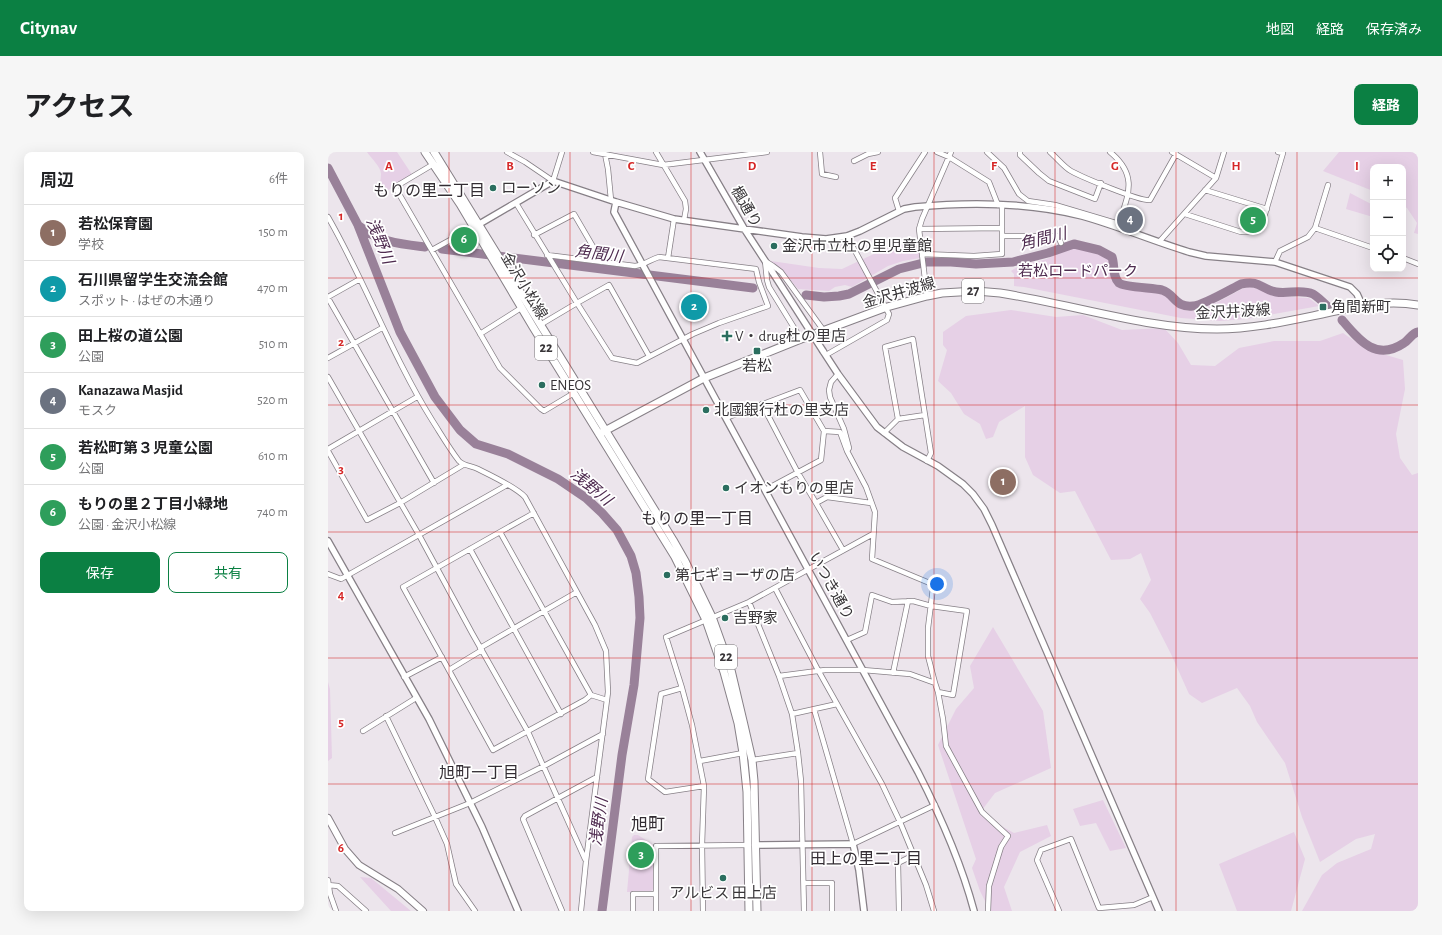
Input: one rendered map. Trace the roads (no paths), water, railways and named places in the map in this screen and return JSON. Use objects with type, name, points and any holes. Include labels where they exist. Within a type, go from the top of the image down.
[{"type":"main road","name":"金沢小松線","points":[[425,152],[476,225]]},
{"type":"main road","name":"金沢小松線","points":[[434,152],[498,261],[606,430]]},
{"type":"main road","name":"金沢小松線","points":[[498,261],[521,308],[599,434]]},
{"type":"main road","name":"金沢井波線","points":[[599,434],[704,378],[801,339],[887,307],[927,296],[955,292],[982,291],[1000,293],[1184,328],[1218,329],[1246,328],[1277,323],[1362,305],[1389,303],[1418,305]]},
{"type":"main road","name":"22","points":[[606,430],[685,561],[731,670],[752,760],[754,781],[757,911]]},
{"type":"main road","name":"22","points":[[599,434],[675,557],[709,619],[738,723],[743,753],[747,792],[749,911]]},
{"type":"main road","points":[[328,818],[345,849],[359,865],[398,889],[423,911]]},
{"type":"street","points":[[507,152],[525,162],[552,181],[674,219],[802,237],[826,239],[847,236],[900,211],[915,206],[1000,205],[1058,211],[1118,226]]},
{"type":"street","points":[[432,250],[552,181],[562,152]]},
{"type":"street","points":[[593,152],[605,153],[663,166],[740,154],[767,152]]},
{"type":"street","points":[[656,152],[663,166],[686,201],[684,220]]},
{"type":"street","name":"楓通り","points":[[700,152],[745,230],[772,273],[838,374],[877,426],[903,447],[949,473],[973,494],[984,509],[1159,911]]},
{"type":"street","points":[[820,152],[822,174],[836,178]]},
{"type":"street","points":[[854,161],[868,154],[878,152]]},
{"type":"street","points":[[900,211],[895,198],[925,152]]},
{"type":"street","points":[[922,256],[974,256],[1002,254],[1000,205],[989,182],[950,154],[937,152]]},
{"type":"street","points":[[987,152],[1004,168],[1019,194],[1028,201],[1055,205],[1118,226],[1159,242],[1206,256],[1275,262],[1350,287],[1362,305]]},
{"type":"street","points":[[1020,152],[1020,154],[1049,181],[1095,199],[1101,183]]},
{"type":"street","points":[[1050,152],[1070,170],[1146,201],[1150,200],[1174,153],[1216,178]]},
{"type":"street","points":[[1110,152],[1123,164],[1129,185],[1128,194],[1118,226]]},
{"type":"street","points":[[1159,242],[1186,214],[1216,178],[1224,152]]},
{"type":"street","points":[[1186,214],[1241,232],[1250,232],[1258,228],[1264,221],[1283,153],[1278,152]]},
{"type":"street","points":[[605,153],[614,201],[614,212],[644,268]]},
{"type":"street","points":[[927,296],[919,229],[950,154]]},
{"type":"street","points":[[432,164],[395,187],[500,368],[540,409],[544,411],[574,393]]},
{"type":"street","points":[[1275,262],[1280,251],[1308,237],[1315,228],[1328,185]]},
{"type":"street","points":[[1205,190],[1267,209]]},
{"type":"street","points":[[516,203],[534,235],[612,358],[637,363],[683,338],[719,323],[768,306],[756,269],[658,257],[653,259],[644,268]]},
{"type":"street","points":[[534,235],[574,214],[602,262]]},
{"type":"street","points":[[328,217],[347,251],[382,328],[417,397],[438,430],[463,465],[479,470],[522,493],[595,625],[606,650],[608,672],[607,700],[581,911]]},
{"type":"street","points":[[668,258],[674,219]]},
{"type":"street","points":[[919,229],[1002,228]]},
{"type":"street","points":[[1315,228],[1370,247]]},
{"type":"street","points":[[824,353],[887,320],[889,314],[887,307],[847,236]]},
{"type":"street","points":[[1002,236],[1058,236],[1061,243]]},
{"type":"street","points":[[548,257],[644,268]]},
{"type":"street","points":[[1406,259],[1418,264]]},
{"type":"street","points":[[765,261],[780,272],[824,331]]},
{"type":"street","points":[[765,261],[769,286],[801,339]]},
{"type":"street","name":"いつき通り","points":[[644,268],[847,640],[935,805],[954,848],[974,911]]},
{"type":"street","points":[[360,279],[328,297],[392,412],[434,483]]},
{"type":"street","points":[[540,325],[609,285],[649,356]]},
{"type":"street","points":[[480,334],[521,308]]},
{"type":"street","points":[[328,358],[382,328]]},
{"type":"street","points":[[898,419],[885,347],[913,339],[930,454],[927,461]]},
{"type":"street","points":[[838,374],[831,382],[829,390],[830,397],[844,429],[849,448],[847,451]]},
{"type":"street","points":[[328,377],[419,535],[436,569],[528,732],[586,861]]},
{"type":"street","points":[[726,418],[800,390],[824,431],[821,460],[765,490]]},
{"type":"street","points":[[417,397],[328,450],[367,520],[400,503],[463,465]]},
{"type":"street","points":[[762,404],[798,473],[843,550]]},
{"type":"street","points":[[884,433],[898,419],[925,415]]},
{"type":"street","points":[[824,431],[840,432],[847,451],[866,487],[875,512],[872,559],[932,584],[933,588],[928,628],[928,656],[944,719],[946,746],[982,812],[1008,836],[1001,847],[989,886],[988,911]]},
{"type":"street","points":[[328,574],[340,579],[507,485]]},
{"type":"street","points":[[816,503],[827,497],[871,503]]},
{"type":"street","points":[[534,513],[403,587],[492,750],[528,732],[591,695]]},
{"type":"street","points":[[500,532],[591,695],[607,700]]},
{"type":"street","points":[[703,911],[702,846],[704,786],[700,761],[682,688],[666,637],[749,602],[873,534]]},
{"type":"street","points":[[328,541],[429,719],[470,803],[518,911]]},
{"type":"street","points":[[470,549],[560,714]]},
{"type":"street","points":[[775,588],[818,670],[882,784],[914,855],[934,911]]},
{"type":"street","points":[[449,670],[481,649],[577,592]]},
{"type":"street","points":[[847,640],[865,632],[872,595],[892,602],[913,601],[931,606],[967,611],[953,695],[938,692]]},
{"type":"street","points":[[893,673],[908,601]]},
{"type":"street","points":[[749,602],[779,676],[792,714],[801,781],[804,911]]},
{"type":"street","points":[[404,677],[442,657]]},
{"type":"street","points":[[779,676],[818,670],[863,670],[910,674],[935,683]]},
{"type":"street","points":[[682,688],[661,694],[648,779],[665,792],[704,786]]},
{"type":"street","points":[[363,731],[416,698]]},
{"type":"street","points":[[792,714],[837,704]]},
{"type":"street","points":[[814,709],[853,844],[859,870],[864,911]]},
{"type":"street","points":[[386,716],[447,844],[456,884],[475,911]]},
{"type":"street","points":[[395,833],[470,803],[544,766],[603,734]]},
{"type":"street","points":[[700,761],[743,753]]},
{"type":"street","points":[[752,760],[798,753]]},
{"type":"street","points":[[562,911],[523,818],[524,816],[558,797],[597,777]]},
{"type":"street","points":[[656,911],[656,846],[853,844],[935,805]]},
{"type":"street","points":[[1059,911],[1037,860],[1041,850],[1071,839],[1099,908],[1134,905],[1153,897]]},
{"type":"street","points":[[899,911],[898,863],[914,855]]},
{"type":"street","points":[[336,911],[328,883],[338,886],[366,911]]},
{"type":"street","points":[[804,883],[832,883],[832,911]]},
{"type":"street","points":[[632,911],[633,894],[656,894]]},
{"type":"waterway","name":"浅野川","points":[[328,168],[358,225],[400,332],[435,397],[460,430],[476,444],[508,454],[558,479],[586,498],[617,530],[631,556],[636,573],[640,618],[634,685],[622,755],[602,911]]},
{"type":"waterway","name":"角間川","points":[[359,226],[374,236],[382,239],[425,247]]},
{"type":"waterway","name":"角間川","points":[[806,295],[824,297],[849,294],[899,269],[927,262],[976,264],[1013,262],[1048,253],[1074,244],[1099,250],[1112,257],[1114,274],[1119,283],[1127,286],[1162,290],[1170,294],[1182,305],[1197,305],[1217,297],[1241,284],[1253,283],[1276,292],[1300,292],[1313,294],[1327,306]]},
{"type":"waterway","name":"角間川","points":[[442,249],[753,288]]},
{"type":"waterway","name":"角間川","points":[[1342,320],[1362,341],[1377,349],[1385,350],[1394,348],[1404,343],[1418,332]]},
{"type":"place","name":"ローソン","points":[[493,188]]},
{"type":"place","name":"Kanazawa Masjid","points":[[1130,220]]},
{"type":"place","name":"若松町第３児童公園","points":[[1253,220]]},
{"type":"place","name":"もりの里２丁目小緑地","points":[[464,240]]},
{"type":"place","name":"金沢市立杜の里児童館","points":[[774,246]]},
{"type":"place","name":"石川県留学生交流会館","points":[[694,307]]},
{"type":"place","name":"角間新町","points":[[1323,307]]},
{"type":"place","name":"V・drug杜の里店","points":[[727,336]]},
{"type":"place","name":"若松","points":[[757,351]]},
{"type":"place","name":"ENEOS","points":[[542,385]]},
{"type":"place","name":"北國銀行杜の里支店","points":[[706,410]]},
{"type":"place","name":"若松保育園","points":[[1003,482]]},
{"type":"place","name":"イオンもりの里店","points":[[726,488]]},
{"type":"place","name":"第七ギョーザの店","points":[[667,575]]},
{"type":"place","name":"吉野家","points":[[725,618]]},
{"type":"place","name":"田上桜の道公園","points":[[641,855]]},
{"type":"place","name":"アルビス 田上店","points":[[723,878]]},
{"type":"district","name":"もりの里二丁目","points":[[429,191]]},
{"type":"district","name":"もりの里一丁目","points":[[697,519]]},
{"type":"district","name":"旭町一丁目","points":[[479,773]]},
{"type":"district","name":"旭町","points":[[648,824]]},
{"type":"district","name":"田上の里二丁目","points":[[866,859]]},
{"type":"park label","name":"若松ロードパーク","points":[[1078,271]]}]
